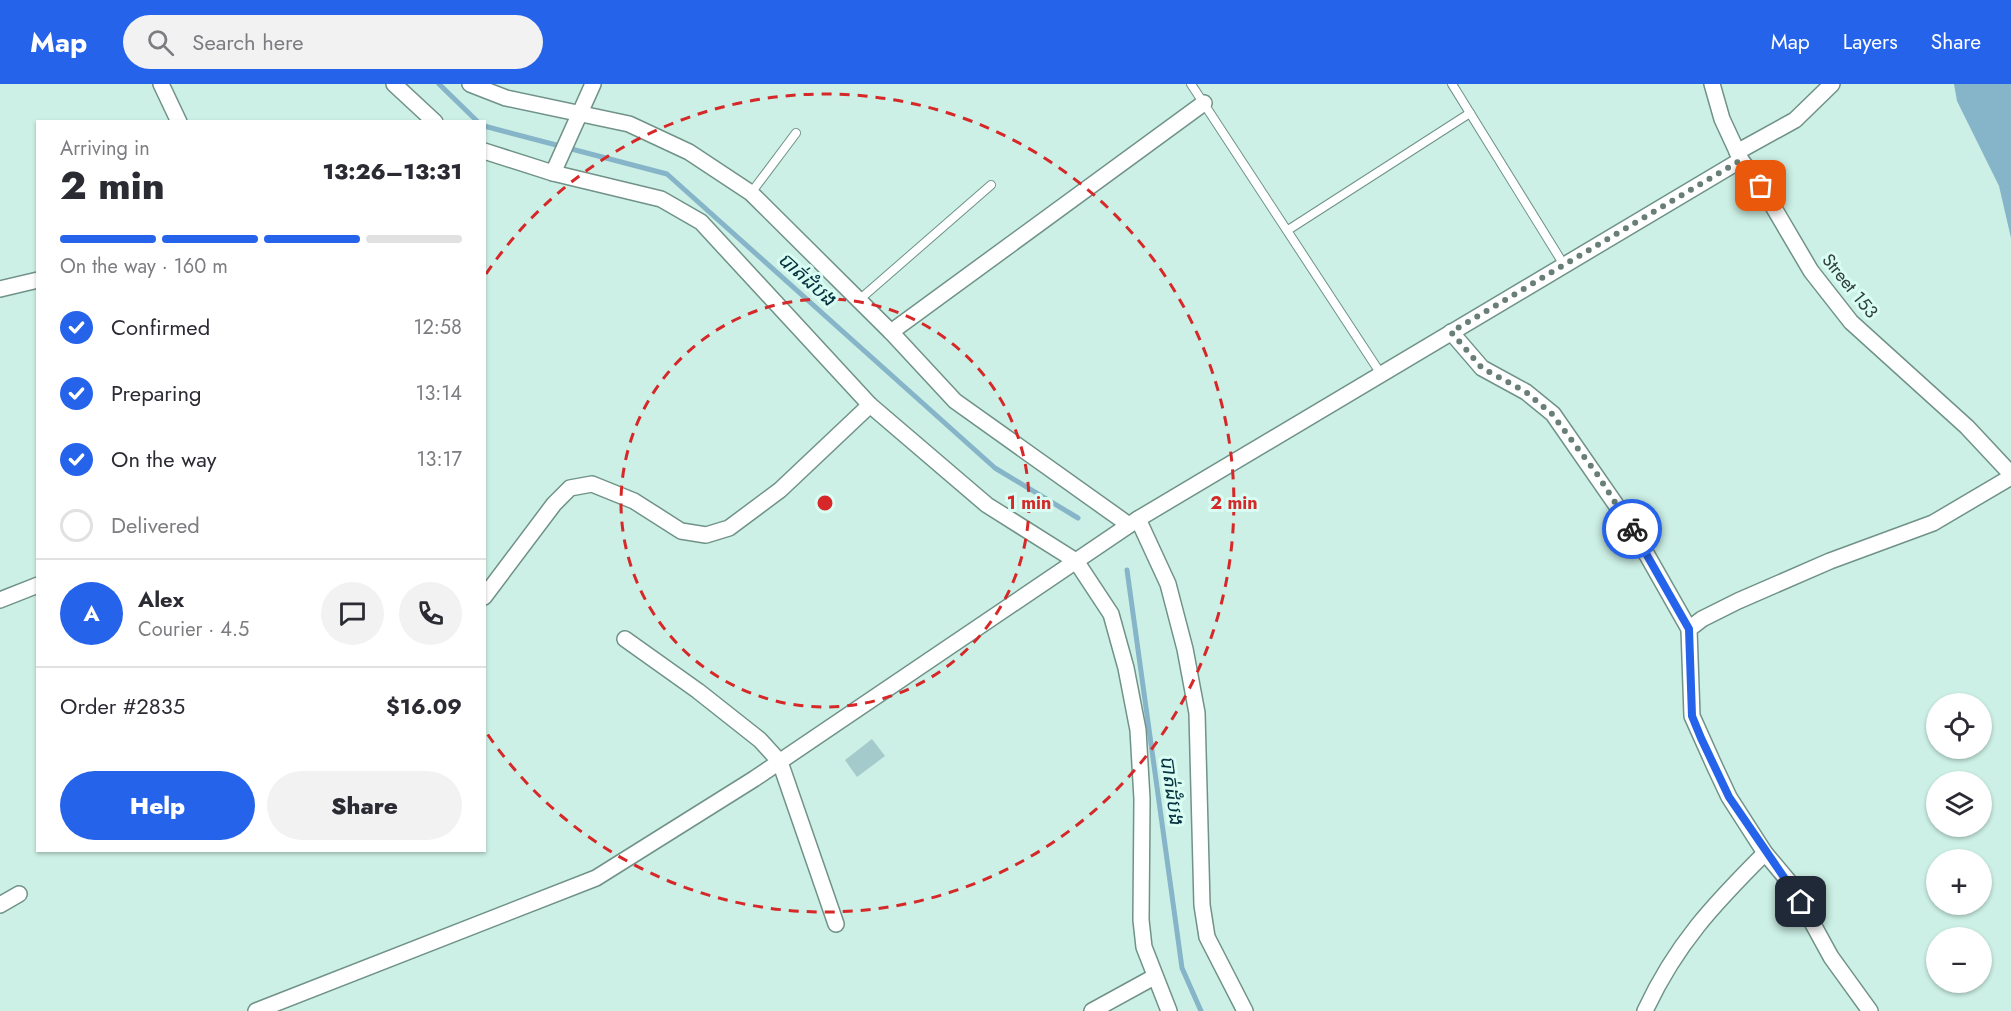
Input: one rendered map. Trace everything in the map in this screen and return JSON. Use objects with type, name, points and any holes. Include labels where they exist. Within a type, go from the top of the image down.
[{"type":"street","points":[[161,84],[178,120]]},
{"type":"street","points":[[394,84],[433,120]]},
{"type":"street","points":[[470,84],[506,98],[629,124],[689,152],[751,193],[857,301],[891,332],[955,401],[975,418],[1134,522],[1168,584],[1185,649],[1197,713],[1202,905],[1207,937],[1219,965],[1245,1011]]},
{"type":"street","points":[[553,173],[593,84]]},
{"type":"street","name":"Street 153","points":[[1712,84],[1722,119],[1739,156],[1761,186],[1811,271],[1851,322],[1932,398],[1967,427],[2011,476]]},
{"type":"street","points":[[256,1011],[596,878],[780,762],[1134,522],[1564,265],[1739,156],[1795,120],[1832,84]]},
{"type":"street","points":[[891,332],[1204,103]]},
{"type":"street","points":[[486,152],[553,173],[661,198],[701,222],[870,405],[987,505],[1076,561],[1111,614],[1138,730],[1142,799],[1141,920],[1144,946],[1169,1011]]},
{"type":"street","points":[[0,289],[36,280]]},
{"type":"street","points":[[1451,332],[1482,368],[1526,392],[1552,414],[1597,474],[1630,525],[1689,629],[1692,716],[1729,797],[1765,853],[1791,884],[1831,957],[1870,1011]]},
{"type":"street","points":[[486,594],[554,504],[570,488],[592,484],[634,501],[681,531],[706,535],[729,528],[780,490],[870,405]]},
{"type":"street","points":[[1689,629],[1702,619],[1748,596],[1830,561],[1933,523],[2011,476]]},
{"type":"street","points":[[0,600],[36,586]]},
{"type":"street","points":[[625,639],[698,691],[760,740],[780,762],[836,924]]},
{"type":"street","points":[[1645,1011],[1672,960],[1706,912],[1765,853]]},
{"type":"street","points":[[0,905],[19,894]]},
{"type":"street","points":[[1092,1011],[1154,976]]},
{"type":"lane","points":[[1191,84],[1382,374]]},
{"type":"lane","points":[[1452,84],[1564,265]]},
{"type":"lane","points":[[1288,230],[1470,113]]},
{"type":"lane","points":[[751,193],[796,133]]},
{"type":"lane","points":[[857,301],[991,185]]},
{"type":"water","points":[[1954,84],[2011,84],[2011,238],[1999,186],[1957,101]]},
{"type":"building","points":[[872,739],[885,756],[857,777],[845,760]]},
{"type":"waterway","name":"បាត់ដំបង","points":[[439,84],[476,120]]},
{"type":"waterway","name":"បាត់ដំបង","points":[[486,127],[667,174],[995,468],[1078,518]]},
{"type":"waterway","name":"បាត់ដំបង","points":[[1127,570],[1182,968],[1201,1011]]},
{"type":"way so far","points":[[1632,529],[1597,474],[1552,414],[1526,392],[1482,368],[1451,332],[1741,160],[1761,186]]},
{"type":"route","points":[[1632,529],[1689,629],[1692,716],[1701,738],[1729,797],[1765,853],[1791,884],[1801,902]]}]
